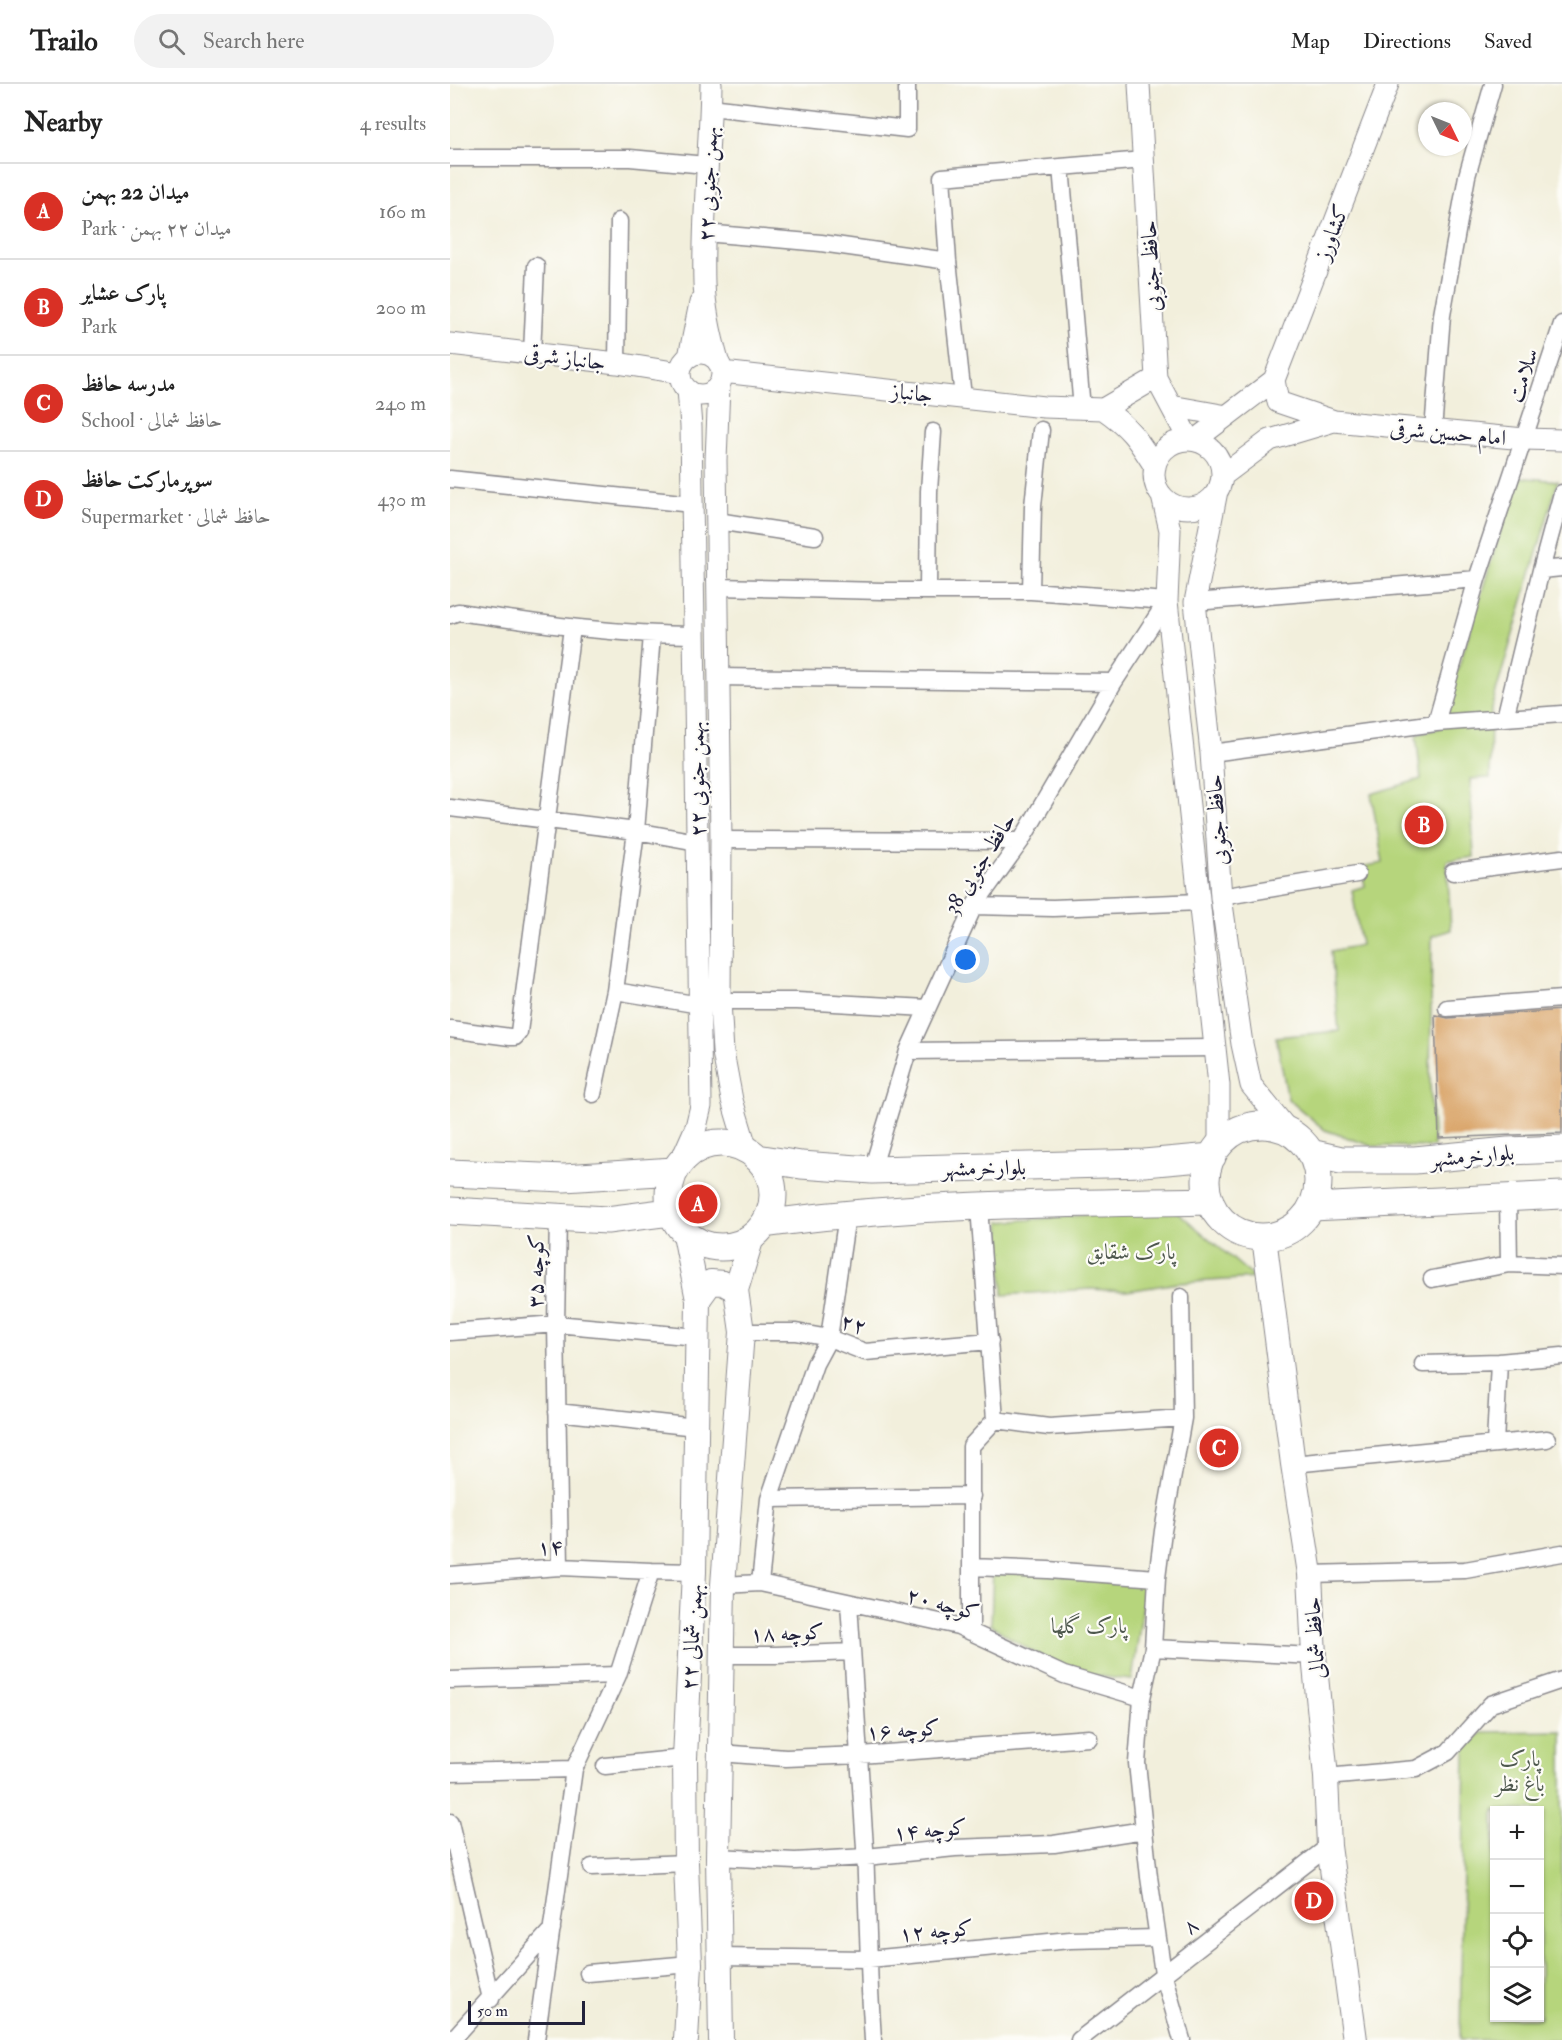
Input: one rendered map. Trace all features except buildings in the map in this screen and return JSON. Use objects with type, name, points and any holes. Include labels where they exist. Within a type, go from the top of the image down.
[{"type":"main road","points":[[1253,1126],[1280,1128],[1301,1143],[1316,1166],[1318,1179],[1312,1207],[1302,1220],[1290,1229],[1264,1237],[1242,1233],[1222,1221],[1210,1201],[1206,1179],[1216,1151],[1229,1137],[1253,1126]]},
{"type":"main road","name":"بلوارخرمشهر","points":[[1301,1143],[1341,1160],[1415,1160],[1508,1151],[1562,1149]]},
{"type":"main road","points":[[713,1144],[736,1145],[752,1154],[766,1168],[773,1194],[772,1208],[758,1230],[735,1246],[722,1248],[709,1247],[685,1234],[676,1224],[670,1212],[668,1198],[669,1184],[677,1167],[694,1150],[713,1144]]},
{"type":"main road","name":"بلوارخرمشهر","points":[[752,1154],[801,1165],[872,1170],[1144,1163],[1216,1151]]},
{"type":"main road","points":[[1341,1160],[1331,1185],[1334,1196],[1345,1205]]},
{"type":"main road","points":[[1143,1203],[1153,1195],[1158,1185],[1156,1173],[1144,1163]]},
{"type":"main road","points":[[801,1165],[790,1178],[785,1194],[790,1207],[807,1218]]},
{"type":"main road","points":[[450,1173],[564,1178],[677,1167]]},
{"type":"main road","points":[[608,1220],[619,1203],[617,1184],[610,1174]]},
{"type":"main road","name":"بلوارخرمشهر","points":[[1312,1207],[1562,1195]]},
{"type":"main road","name":"بلوارخرمشهر","points":[[758,1230],[807,1218],[848,1215],[979,1207],[1210,1201]]},
{"type":"main road","points":[[450,1211],[608,1220],[670,1212]]},
{"type":"main road","name":"۲۲ بهمن شمالی","points":[[721,2040],[718,1857],[723,1585],[742,1332],[736,1290],[758,1230]]},
{"type":"main road","name":"۲۲ بهمن شمالی","points":[[685,1234],[698,1300],[694,1572],[685,1758],[690,1964],[686,2040]]},
{"type":"main road","name":"حافظ شمالی","points":[[1264,1237],[1293,1464],[1310,1574],[1314,1656],[1326,1777],[1329,1846],[1355,2040]]},
{"type":"main road","points":[[698,1300],[711,1282],[723,1283],[736,1290]]},
{"type":"street","name":"۲۲ بهمن جنوبی","points":[[711,84],[706,165],[704,285],[719,373],[716,460],[721,840],[720,1001],[723,1052],[735,1109],[752,1154]]},
{"type":"street","points":[[710,107],[907,129],[908,84]]},
{"type":"street","name":"حافظ جنوبی","points":[[1139,84],[1156,378],[1192,440]]},
{"type":"street","name":"کشاورز","points":[[1275,380],[1388,84]]},
{"type":"street","points":[[1432,431],[1442,315],[1467,176],[1493,84]]},
{"type":"street","points":[[450,158],[630,158],[706,165]]},
{"type":"street","points":[[963,397],[948,261],[942,177],[1144,160]]},
{"type":"street","points":[[1061,167],[1092,409]]},
{"type":"street","points":[[617,363],[619,221]]},
{"type":"street","points":[[705,233],[821,243],[948,261]]},
{"type":"street","points":[[532,352],[536,266]]},
{"type":"street","name":"۲۲ بهمن جنوبی","points":[[677,1167],[696,1127],[700,1113],[691,426],[686,373],[704,285]]},
{"type":"street","name":"سلامت","points":[[1436,723],[1477,579],[1562,324]]},
{"type":"street","name":"جانباز شرقی","points":[[450,344],[532,352],[686,373]]},
{"type":"street","points":[[694,354],[707,354],[719,373],[707,394],[700,395],[686,373],[694,354]]},
{"type":"street","name":"جانباز","points":[[719,373],[1044,407],[1092,409]]},
{"type":"street","points":[[1092,409],[1156,378]]},
{"type":"street","points":[[1269,440],[1278,402],[1275,380],[1192,440],[1173,443],[1163,450],[1155,467],[1154,482],[1162,496],[1175,506],[1191,508],[1206,503],[1220,484],[1269,440],[1334,421]]},
{"type":"street","points":[[1278,402],[1334,421]]},
{"type":"street","points":[[1171,406],[1227,416]]},
{"type":"street","points":[[1092,409],[1120,420],[1133,432],[1155,467]]},
{"type":"street","name":"امام حسین شرقی","points":[[1334,421],[1524,439],[1562,440]]},
{"type":"street","points":[[1031,591],[1033,506],[1041,430]]},
{"type":"street","points":[[928,591],[929,491],[933,432]]},
{"type":"street","points":[[1192,440],[1212,449],[1222,466],[1220,484]]},
{"type":"street","points":[[450,479],[692,504]]},
{"type":"street","name":"حافظ جنوبی","points":[[1220,484],[1195,602],[1211,753],[1221,897],[1242,1044],[1251,1084],[1301,1143]]},
{"type":"street","points":[[1505,718],[1562,493]]},
{"type":"street","name":"حافظ جنوبی","points":[[1162,496],[1170,530],[1167,601],[1219,1085],[1216,1151]]},
{"type":"street","points":[[717,521],[814,536]]},
{"type":"street","points":[[1541,570],[1562,568]]},
{"type":"street","points":[[1195,602],[1477,579]]},
{"type":"street","points":[[718,587],[1031,591],[1167,601]]},
{"type":"street","name":"حافظ جنوبی 38","points":[[872,1170],[908,1051],[974,906],[1021,841],[1114,682],[1167,601]]},
{"type":"street","points":[[450,615],[458,612],[572,628],[652,635],[694,635]]},
{"type":"street","points":[[450,1029],[510,1037],[519,1032],[572,628]]},
{"type":"street","points":[[593,1094],[615,991],[636,831],[652,635]]},
{"type":"street","points":[[718,677],[1114,682]]},
{"type":"street","points":[[1211,753],[1436,723],[1562,714]]},
{"type":"street","points":[[450,808],[636,831],[697,842]]},
{"type":"street","points":[[721,840],[1021,841]]},
{"type":"street","points":[[1453,872],[1562,858]]},
{"type":"street","points":[[1221,897],[1357,874]]},
{"type":"street","points":[[974,906],[1053,908],[1200,902]]},
{"type":"street","points":[[615,991],[700,1005]]},
{"type":"street","points":[[1447,1008],[1562,999]]},
{"type":"street","points":[[720,1001],[797,1001],[927,1008]]},
{"type":"street","points":[[908,1051],[1215,1048]]},
{"type":"street","points":[[1219,1085],[1229,1096],[1241,1092],[1251,1084]]},
{"type":"street","points":[[700,1113],[709,1118],[735,1109]]},
{"type":"street","points":[[1508,1197],[1509,1264]]},
{"type":"street","points":[[971,1632],[971,1446],[995,1420],[979,1207]]},
{"type":"street","points":[[760,1583],[769,1498],[815,1364],[829,1338],[848,1215]]},
{"type":"street","name":"کوچه ۳۵","points":[[558,1218],[556,1324],[560,1567]]},
{"type":"street","points":[[1432,1279],[1509,1264],[1562,1266]]},
{"type":"street","points":[[1181,1297],[1183,1418],[1156,1578],[1153,1648],[1142,1698],[1137,1763],[1163,1973],[1182,2040]]},
{"type":"street","points":[[450,1332],[556,1324],[697,1337]]},
{"type":"street","name":"۲۲","points":[[742,1332],[796,1332],[829,1338],[865,1352],[990,1341]]},
{"type":"street","points":[[1423,1364],[1499,1362],[1562,1356]]},
{"type":"street","points":[[1495,1444],[1499,1362]]},
{"type":"street","points":[[557,1412],[696,1427]]},
{"type":"street","points":[[995,1420],[1048,1427],[1183,1418]]},
{"type":"street","points":[[1293,1464],[1548,1439]]},
{"type":"street","points":[[769,1498],[972,1496]]},
{"type":"street","points":[[1310,1574],[1465,1570],[1562,1553]]},
{"type":"street","name":"۱۴","points":[[450,1575],[560,1567],[694,1572]]},
{"type":"street","points":[[971,1567],[1156,1578]]},
{"type":"street","points":[[537,2040],[574,1769],[618,1675],[651,1571]]},
{"type":"street","name":"کوچه ۲۰","points":[[723,1585],[760,1583],[957,1626],[1064,1675],[1142,1698]]},
{"type":"street","points":[[849,1604],[866,1857],[873,2040]]},
{"type":"street","points":[[1153,1648],[1314,1656]]},
{"type":"street","name":"کوچه ۱۸","points":[[722,1655],[776,1656],[852,1652]]},
{"type":"street","points":[[450,1680],[618,1675]]},
{"type":"street","points":[[1326,1777],[1416,1769],[1448,1752],[1491,1704],[1562,1680]]},
{"type":"street","name":"کوچه ۱۶","points":[[720,1753],[786,1758],[860,1755],[1089,1738]]},
{"type":"street","points":[[605,1766],[685,1758]]},
{"type":"street","points":[[450,1772],[574,1769]]},
{"type":"street","points":[[450,1822],[491,1999]]},
{"type":"street","name":"کوچه ۱۴","points":[[718,1857],[795,1861],[866,1857],[955,1848],[1054,1844],[1144,1830]]},
{"type":"street","name":"۸","points":[[1079,2040],[1329,1846]]},
{"type":"street","points":[[592,1867],[686,1863]]},
{"type":"street","points":[[452,2040],[552,1929]]},
{"type":"street","name":"کوچه ۱۲","points":[[719,1957],[869,1959],[1070,1940],[1158,1938]]},
{"type":"street","points":[[588,1973],[690,1964]]},
{"type":"street","points":[[1101,2022],[1104,2040]]},
{"type":"green space","points":[[1517,477],[1558,481],[1491,709],[1490,778],[1470,779],[1474,857],[1447,861],[1451,930],[1432,936],[1430,1084],[1434,1147],[1372,1146],[1325,1130],[1288,1099],[1276,1037],[1339,1031],[1331,951],[1361,945],[1352,890],[1365,886],[1361,867],[1383,863],[1371,794],[1421,779],[1416,735],[1440,728]]},
{"type":"green space","name":"پارک شقایق","points":[[1173,1208],[1255,1278],[1178,1283],[1127,1291],[1090,1289],[1003,1295],[1000,1222]]},
{"type":"green space","name":"پارک گلها","points":[[993,1568],[1146,1585],[1132,1680],[1097,1676],[1064,1667],[1036,1653],[991,1625]]},
{"type":"green space","name":"پارک باغ نظر","points":[[1562,1731],[1562,2040],[1460,2040],[1465,1750],[1482,1732]]},
{"type":"place","name":"پارک عشایر","points":[[1424,825]]},
{"type":"place","name":"میدان 22 بهمن","points":[[698,1204]]},
{"type":"place","name":"مدرسه حافظ","points":[[1219,1448]]},
{"type":"place","name":"سوپرمارکت حافظ","points":[[1314,1901]]}]
